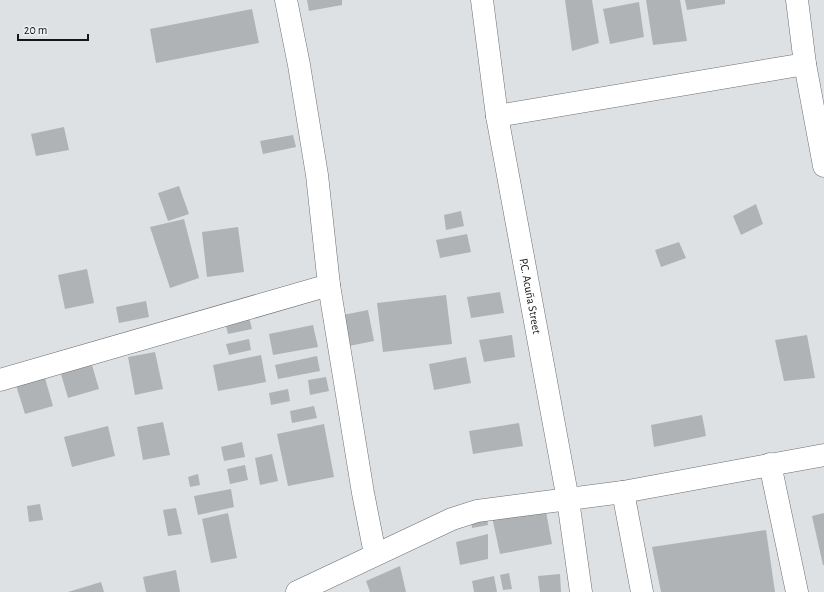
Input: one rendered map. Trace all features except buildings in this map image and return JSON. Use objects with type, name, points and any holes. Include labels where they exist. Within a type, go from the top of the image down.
[{"type":"street","points":[[286,0],[299,65],[317,175],[329,285],[363,493],[375,554]]},
{"type":"street","name":"P.C. Acuña Street","points":[[482,0],[497,116],[568,500],[581,592]]},
{"type":"street","points":[[797,0],[805,64],[824,166]]},
{"type":"street","points":[[497,116],[805,64]]},
{"type":"street","points":[[0,380],[329,285]]},
{"type":"street","points":[[297,592],[452,518],[477,511],[623,492],[824,455]]},
{"type":"street","points":[[770,464],[797,592]]},
{"type":"street","points":[[623,492],[642,592]]}]
